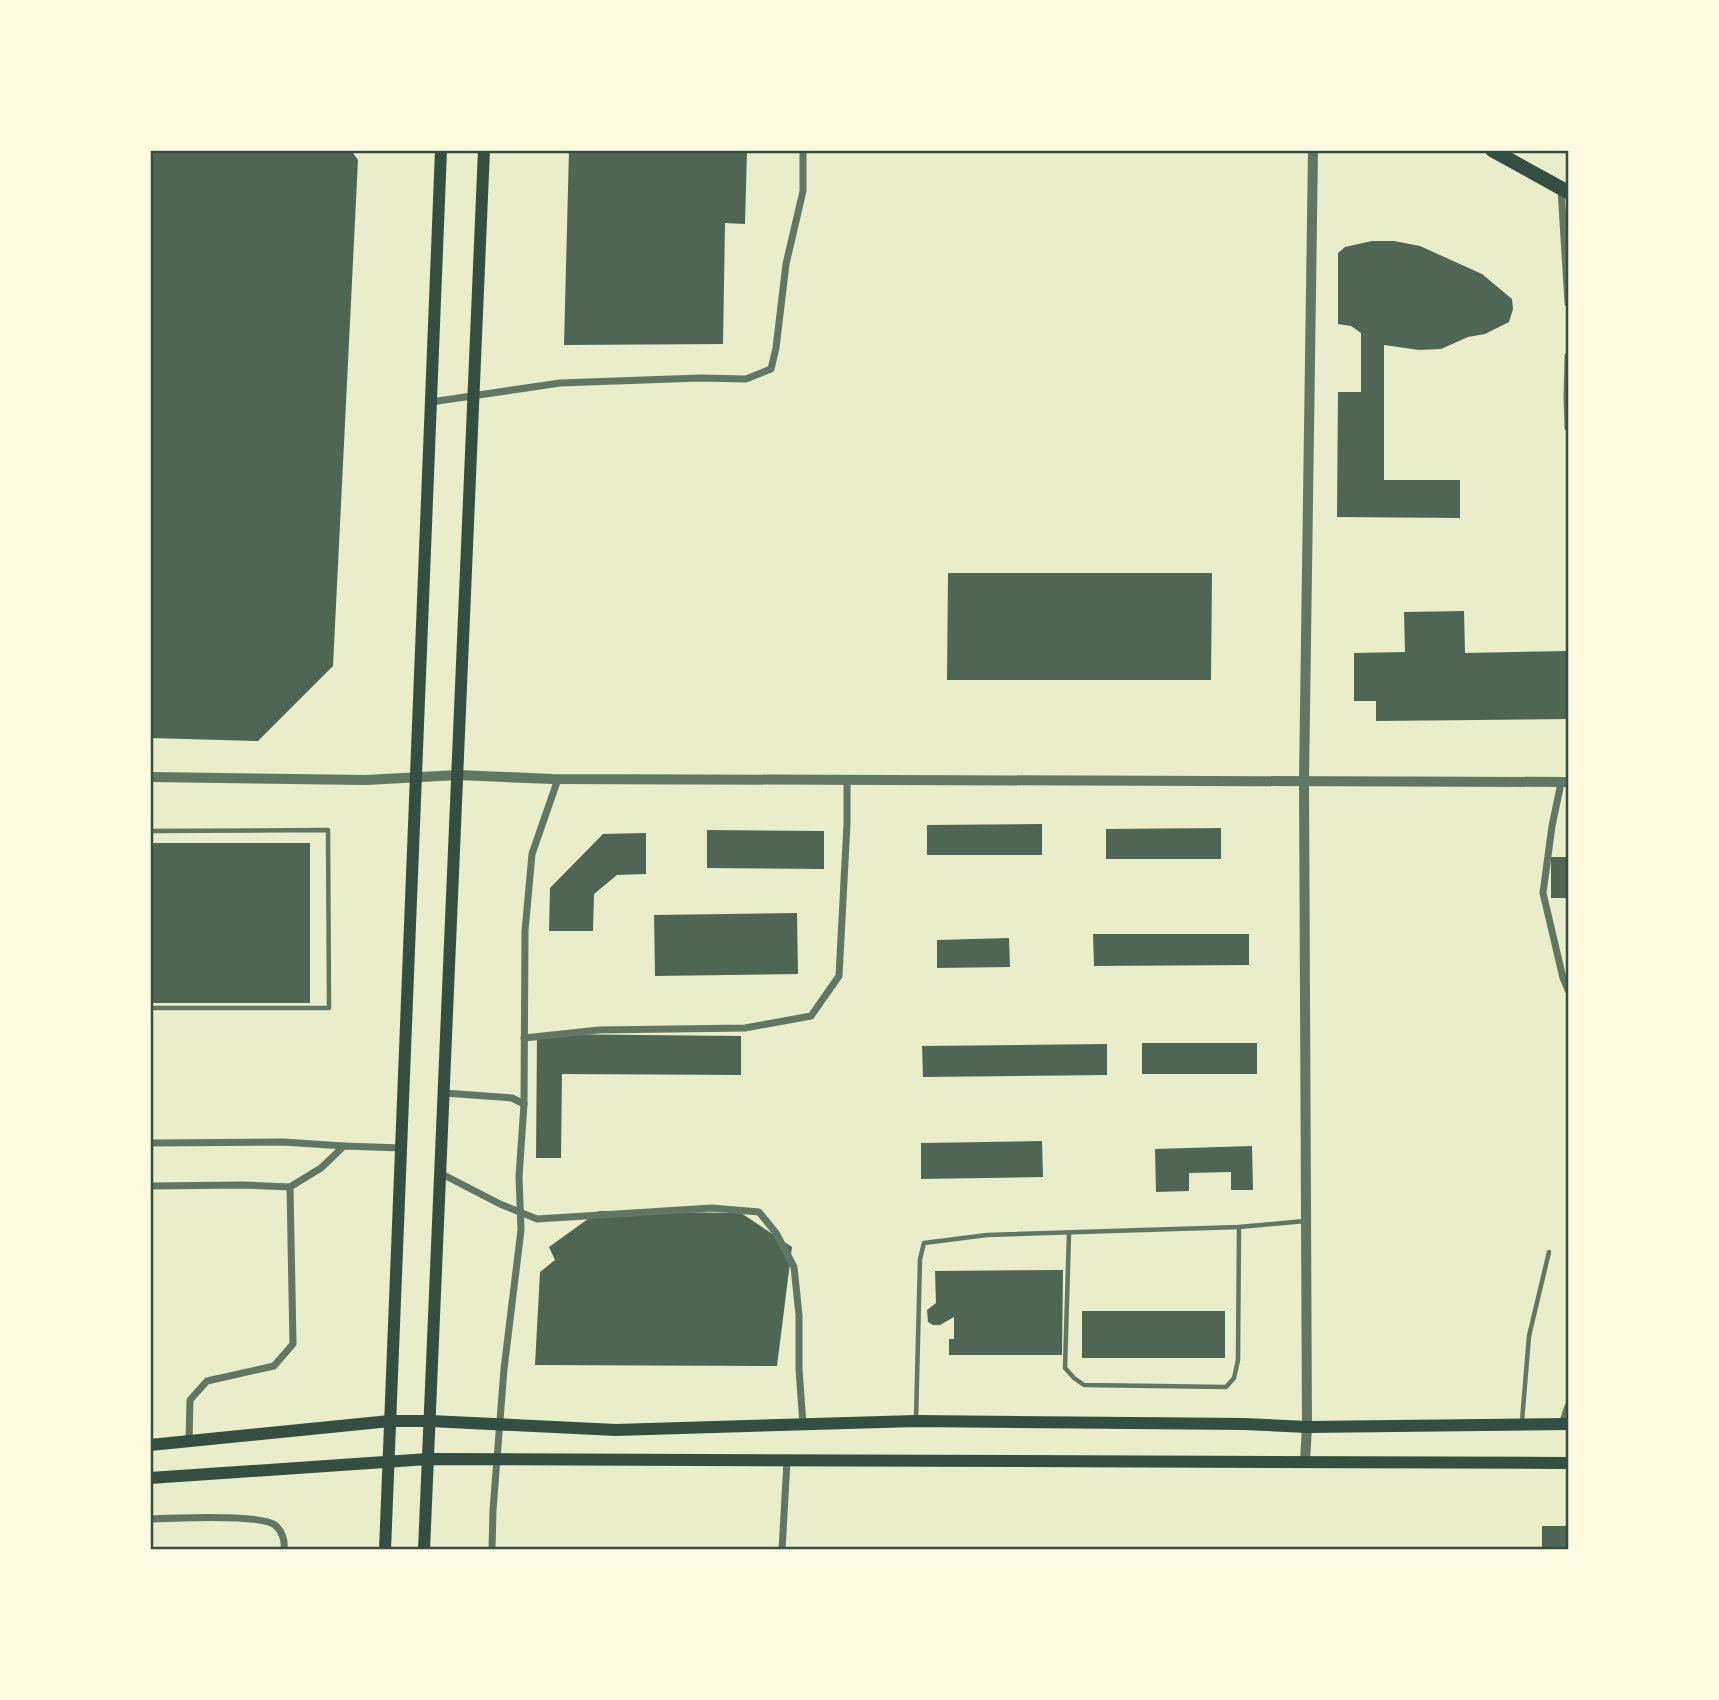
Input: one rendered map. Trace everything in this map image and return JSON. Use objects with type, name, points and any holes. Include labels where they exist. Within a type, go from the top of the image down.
[{"type":"main road","points":[[385,1549],[441,150]]},
{"type":"main road","points":[[424,1549],[484,150]]},
{"type":"main road","points":[[1492,150],[1565,190]]},
{"type":"main road","points":[[150,1445],[390,1421],[430,1420],[616,1430],[916,1421],[1307,1427],[1565,1424]]},
{"type":"main road","points":[[150,1478],[428,1459],[1569,1463]]},
{"type":"street","points":[[431,402],[560,383],[746,379],[771,369],[786,264],[803,191],[803,150]]},
{"type":"street","points":[[1305,1461],[1307,988],[1304,780],[1313,150]]},
{"type":"street","points":[[1565,190],[1569,303]]},
{"type":"street","points":[[1569,356],[1569,428]]},
{"type":"street","points":[[150,777],[366,780],[457,775],[558,779],[1565,783],[1552,826],[1543,893],[1563,978],[1569,990]]},
{"type":"street","points":[[492,1549],[500,1424],[521,1230],[519,1177],[524,1104],[525,930],[532,854],[558,779]]},
{"type":"street","points":[[524,1038],[599,1030],[745,1028],[811,1016],[839,976],[847,779]]},
{"type":"street","points":[[444,1094],[512,1098],[524,1104]]},
{"type":"street","points":[[150,1143],[283,1142],[401,1148]]},
{"type":"street","points":[[150,1186],[243,1185],[290,1188],[321,1168],[344,1146]]},
{"type":"street","points":[[440,1173],[500,1204],[537,1219],[712,1208],[759,1212],[776,1233],[794,1268],[799,1315],[803,1425]]},
{"type":"street","points":[[189,1441],[190,1400],[207,1381],[274,1366],[293,1344],[290,1188]]},
{"type":"street","points":[[1565,1424],[1569,1406]]},
{"type":"street","points":[[782,1549],[787,1461]]},
{"type":"street","points":[[150,1519],[205,1516],[273,1523],[282,1532],[285,1549]]},
{"type":"lane","points":[[150,831],[328,831],[329,1008],[150,1008]]},
{"type":"lane","points":[[916,1421],[920,1259],[924,1243],[987,1235],[1239,1227],[1305,1221]]},
{"type":"lane","points":[[1069,1233],[1065,1367],[1074,1378],[1084,1385],[1226,1387],[1234,1378],[1238,1360],[1239,1227]]},
{"type":"lane","points":[[1522,1426],[1529,1336],[1549,1252]]},
{"type":"building","points":[[150,150],[351,150],[358,160],[333,666],[258,741],[150,738]]},
{"type":"building","points":[[569,150],[747,150],[745,224],[725,223],[723,344],[564,345]]},
{"type":"building","points":[[1372,241],[1394,241],[1420,246],[1482,274],[1512,299],[1513,309],[1509,322],[1485,334],[1468,337],[1441,349],[1419,350],[1384,345],[1384,480],[1460,480],[1460,518],[1337,517],[1338,392],[1361,392],[1361,333],[1351,326],[1338,324],[1338,253],[1345,247]]},
{"type":"building","points":[[948,573],[1212,573],[1211,680],[947,680]]},
{"type":"building","points":[[1464,611],[1465,653],[1568,651],[1568,719],[1376,721],[1376,701],[1354,701],[1354,653],[1405,652],[1404,612]]},
{"type":"building","points":[[1042,824],[1042,855],[927,855],[927,825]]},
{"type":"building","points":[[1221,828],[1221,859],[1106,859],[1106,829]]},
{"type":"building","points":[[707,830],[824,831],[824,869],[707,868]]},
{"type":"building","points":[[646,833],[646,874],[617,875],[594,894],[593,931],[549,931],[550,888],[603,834]]},
{"type":"building","points":[[150,843],[310,843],[310,1003],[150,1003]]},
{"type":"building","points":[[1551,857],[1568,857],[1568,898],[1551,898]]},
{"type":"building","points":[[797,913],[798,974],[655,976],[654,915]]},
{"type":"building","points":[[1093,934],[1249,934],[1249,965],[1094,966]]},
{"type":"building","points":[[1009,938],[1010,967],[937,968],[937,940]]},
{"type":"building","points":[[537,1034],[741,1036],[741,1075],[562,1074],[561,1158],[536,1158]]},
{"type":"building","points":[[1142,1043],[1257,1043],[1257,1074],[1142,1074]]},
{"type":"building","points":[[1107,1044],[1107,1075],[923,1077],[922,1046]]},
{"type":"building","points":[[1042,1141],[1043,1177],[921,1179],[921,1143]]},
{"type":"building","points":[[1252,1146],[1253,1190],[1231,1190],[1231,1172],[1189,1173],[1189,1191],[1156,1192],[1155,1149]]},
{"type":"building","points":[[599,1211],[741,1213],[792,1247],[777,1366],[535,1365],[540,1272],[555,1260],[549,1247]]},
{"type":"building","points":[[1063,1270],[1062,1355],[949,1355],[949,1339],[954,1339],[954,1317],[940,1325],[928,1322],[927,1310],[936,1303],[935,1271]]},
{"type":"building","points":[[1082,1311],[1225,1311],[1225,1358],[1082,1358]]},
{"type":"building","points":[[1542,1526],[1568,1526],[1568,1550],[1542,1550]]}]
